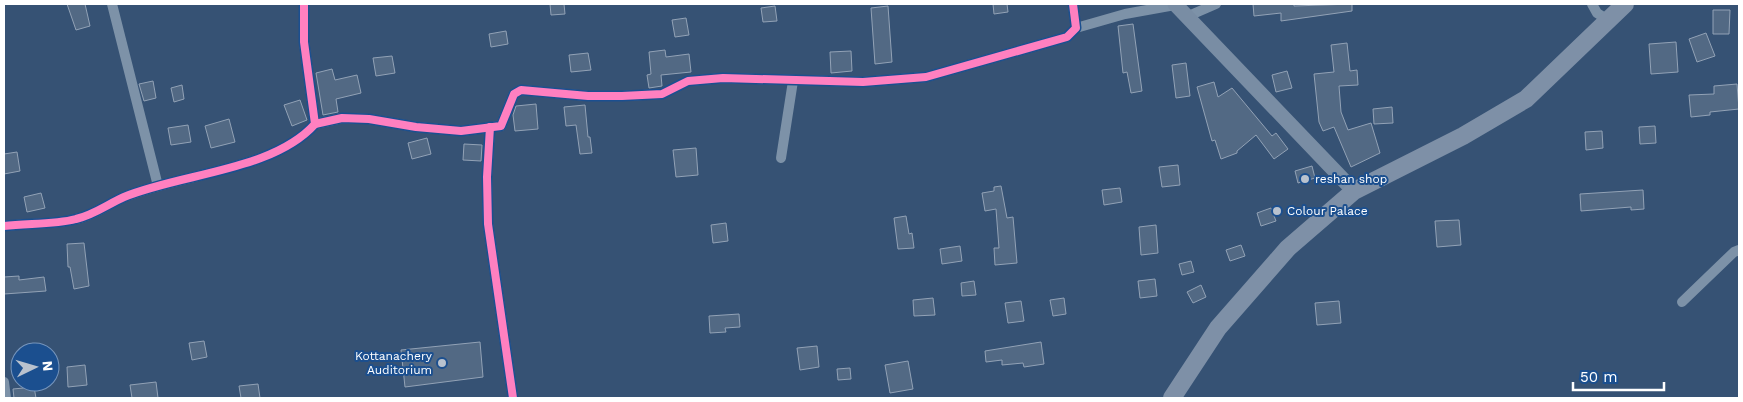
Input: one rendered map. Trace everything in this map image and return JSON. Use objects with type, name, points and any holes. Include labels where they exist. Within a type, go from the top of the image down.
[{"type":"highway","points":[[1172,398],[1218,328],[1288,248],[1354,191],[1463,136],[1526,99],[1625,4]]},
{"type":"main road","points":[[1175,4],[1354,191]]},
{"type":"street","points":[[112,4],[158,186]]},
{"type":"street","points":[[304,4],[304,42],[315,124]]},
{"type":"street","points":[[1073,4],[1076,28]]},
{"type":"street","points":[[4,226],[76,219],[99,211],[124,197],[275,153],[304,136],[315,124],[342,118],[369,119],[416,127],[461,131],[501,126],[514,94],[521,90],[588,96],[622,96],[662,94],[688,81],[714,79],[863,82],[926,77],[1067,37],[1076,28],[1125,14],[1175,4]]},
{"type":"street","points":[[1186,17],[1216,4]]},
{"type":"street","points":[[1592,4],[1596,13],[1608,20]]},
{"type":"street","points":[[781,158],[793,81]]},
{"type":"street","points":[[490,127],[487,177],[488,224],[513,398]]},
{"type":"street","points":[[1682,302],[1734,252],[1739,250]]},
{"type":"street","points":[[4,382],[6,398]]},
{"type":"building","points":[[67,4],[85,4],[90,26],[76,30]]},
{"type":"building","points":[[550,4],[564,4],[565,14],[551,15]]},
{"type":"building","points":[[993,4],[1007,4],[1008,12],[994,14]]},
{"type":"building","points":[[1253,4],[1294,4],[1294,6],[1352,4],[1352,11],[1281,21],[1281,13],[1254,16]]},
{"type":"building","points":[[775,6],[777,21],[763,22],[761,8]]},
{"type":"building","points":[[888,6],[892,62],[875,64],[871,8]]},
{"type":"building","points":[[1713,10],[1730,10],[1729,34],[1713,34]]},
{"type":"building","points":[[686,18],[689,35],[675,37],[672,20]]},
{"type":"building","points":[[1133,24],[1142,91],[1131,93],[1127,72],[1123,73],[1118,26]]},
{"type":"building","points":[[506,31],[508,44],[491,47],[489,34]]},
{"type":"building","points":[[1706,33],[1715,56],[1697,62],[1689,39]]},
{"type":"building","points":[[1676,42],[1678,72],[1651,74],[1649,44]]},
{"type":"building","points":[[1347,43],[1350,71],[1357,70],[1358,85],[1339,86],[1341,112],[1348,130],[1371,123],[1380,153],[1351,167],[1334,127],[1323,131],[1319,122],[1314,74],[1334,72],[1331,45]]},
{"type":"building","points":[[665,50],[666,57],[689,54],[691,72],[661,75],[662,86],[649,88],[647,75],[651,74],[649,52]]},
{"type":"building","points":[[851,51],[852,71],[831,73],[830,52]]},
{"type":"building","points":[[588,53],[591,70],[571,72],[569,55]]},
{"type":"building","points":[[392,56],[395,73],[376,76],[373,58]]},
{"type":"building","points":[[1186,63],[1190,96],[1176,98],[1172,65]]},
{"type":"building","points":[[332,69],[335,80],[357,75],[361,93],[336,99],[338,112],[323,115],[316,73]]},
{"type":"building","points":[[1287,71],[1292,88],[1276,92],[1272,75]]},
{"type":"building","points":[[153,81],[156,98],[144,101],[139,84]]},
{"type":"building","points":[[1214,82],[1218,97],[1232,88],[1272,136],[1276,133],[1288,149],[1274,159],[1256,135],[1237,153],[1221,159],[1215,140],[1212,141],[1197,87]]},
{"type":"building","points":[[1737,84],[1739,109],[1710,112],[1710,115],[1691,117],[1689,95],[1714,94],[1714,86]]},
{"type":"building","points":[[182,85],[184,99],[174,102],[171,88]]},
{"type":"building","points":[[300,100],[307,120],[292,126],[284,105]]},
{"type":"building","points":[[536,104],[538,129],[515,131],[513,115],[516,106]]},
{"type":"building","points":[[585,105],[588,137],[590,137],[592,153],[580,154],[576,125],[566,126],[564,107]]},
{"type":"building","points":[[1392,107],[1393,123],[1374,124],[1373,109]]},
{"type":"building","points":[[229,119],[235,142],[211,148],[205,126]]},
{"type":"building","points":[[188,125],[191,142],[171,145],[168,128]]},
{"type":"building","points":[[1655,126],[1656,143],[1640,144],[1639,127]]},
{"type":"building","points":[[1602,131],[1603,148],[1586,150],[1585,132]]},
{"type":"building","points":[[427,138],[431,154],[412,159],[408,143]]},
{"type":"building","points":[[464,144],[482,145],[481,161],[463,160]]},
{"type":"building","points":[[696,148],[698,175],[676,177],[673,150]]},
{"type":"building","points":[[17,152],[20,171],[4,174],[4,154]]},
{"type":"building","points":[[1178,165],[1180,185],[1162,187],[1159,167]]},
{"type":"building","points":[[1312,166],[1315,178],[1298,183],[1295,171]]},
{"type":"building","points":[[1001,186],[1007,218],[1013,217],[1017,263],[995,265],[994,248],[999,248],[996,209],[985,211],[982,193],[994,191],[994,187]]},
{"type":"building","points":[[1120,188],[1122,202],[1104,205],[1102,190]]},
{"type":"building","points":[[1643,190],[1644,209],[1631,210],[1631,207],[1581,211],[1580,194]]},
{"type":"building","points":[[41,193],[45,208],[27,212],[24,197]]},
{"type":"building","points":[[1271,208],[1276,221],[1261,226],[1257,213]]},
{"type":"building","points":[[906,216],[909,234],[912,233],[914,248],[898,249],[894,218]]},
{"type":"building","points":[[1459,220],[1461,245],[1437,247],[1435,221]]},
{"type":"building","points":[[726,223],[728,241],[713,243],[711,225]]},
{"type":"building","points":[[1156,225],[1158,253],[1141,255],[1139,227]]},
{"type":"building","points":[[84,243],[89,286],[74,289],[70,267],[68,267],[67,244]]},
{"type":"building","points":[[1241,245],[1245,256],[1230,261],[1226,250]]},
{"type":"building","points":[[960,246],[962,261],[942,264],[940,249]]},
{"type":"building","points":[[1191,261],[1194,272],[1182,275],[1179,264]]},
{"type":"building","points":[[19,276],[19,280],[44,277],[46,291],[4,294],[4,277]]},
{"type":"building","points":[[1155,279],[1157,296],[1140,298],[1138,281]]},
{"type":"building","points":[[974,281],[976,295],[962,296],[961,283]]},
{"type":"building","points":[[1201,285],[1206,297],[1193,303],[1187,292]]},
{"type":"building","points":[[933,298],[935,315],[914,316],[913,300]]},
{"type":"building","points":[[1064,298],[1066,314],[1053,316],[1050,300]]},
{"type":"building","points":[[1021,301],[1024,321],[1008,323],[1005,303]]},
{"type":"building","points":[[1339,301],[1341,323],[1317,325],[1315,303]]},
{"type":"building","points":[[739,314],[740,327],[725,328],[726,332],[710,333],[709,316]]},
{"type":"building","points":[[204,341],[207,357],[192,360],[189,343]]},
{"type":"building","name":"Kottanachery Auditorium","points":[[480,342],[483,377],[405,387],[401,350]]},
{"type":"building","points":[[1041,342],[1044,364],[1024,367],[1023,363],[1002,365],[1002,360],[986,362],[985,351]]},
{"type":"building","points":[[817,346],[819,367],[800,370],[797,348]]},
{"type":"building","points":[[908,361],[913,389],[890,393],[885,365]]},
{"type":"building","points":[[85,365],[87,385],[68,387],[67,367]]},
{"type":"building","points":[[850,368],[851,379],[838,380],[837,369]]},
{"type":"building","points":[[156,382],[158,398],[132,398],[130,385]]},
{"type":"building","points":[[258,384],[260,398],[241,398],[239,386]]},
{"type":"building","points":[[13,392],[35,392],[36,398],[14,398]]},
{"type":"cycle path","points":[[4,226],[67,221],[83,217],[124,197],[251,161],[276,152],[297,140],[315,124],[304,42],[304,4]]},
{"type":"cycle path","points":[[315,124],[342,118],[369,119],[416,127],[461,131],[501,126],[514,94],[521,90],[588,96],[622,96],[662,94],[688,81],[723,78],[863,82],[926,77],[1067,37],[1076,28],[1073,4]]},
{"type":"cycle path","points":[[490,127],[487,177],[488,224],[513,398]]},
{"type":"place","name":"reshan shop","points":[[1305,179]]},
{"type":"place","name":"Colour Palace","points":[[1277,211]]},
{"type":"place","name":"Kottanachery Auditorium","points":[[442,363]]}]
